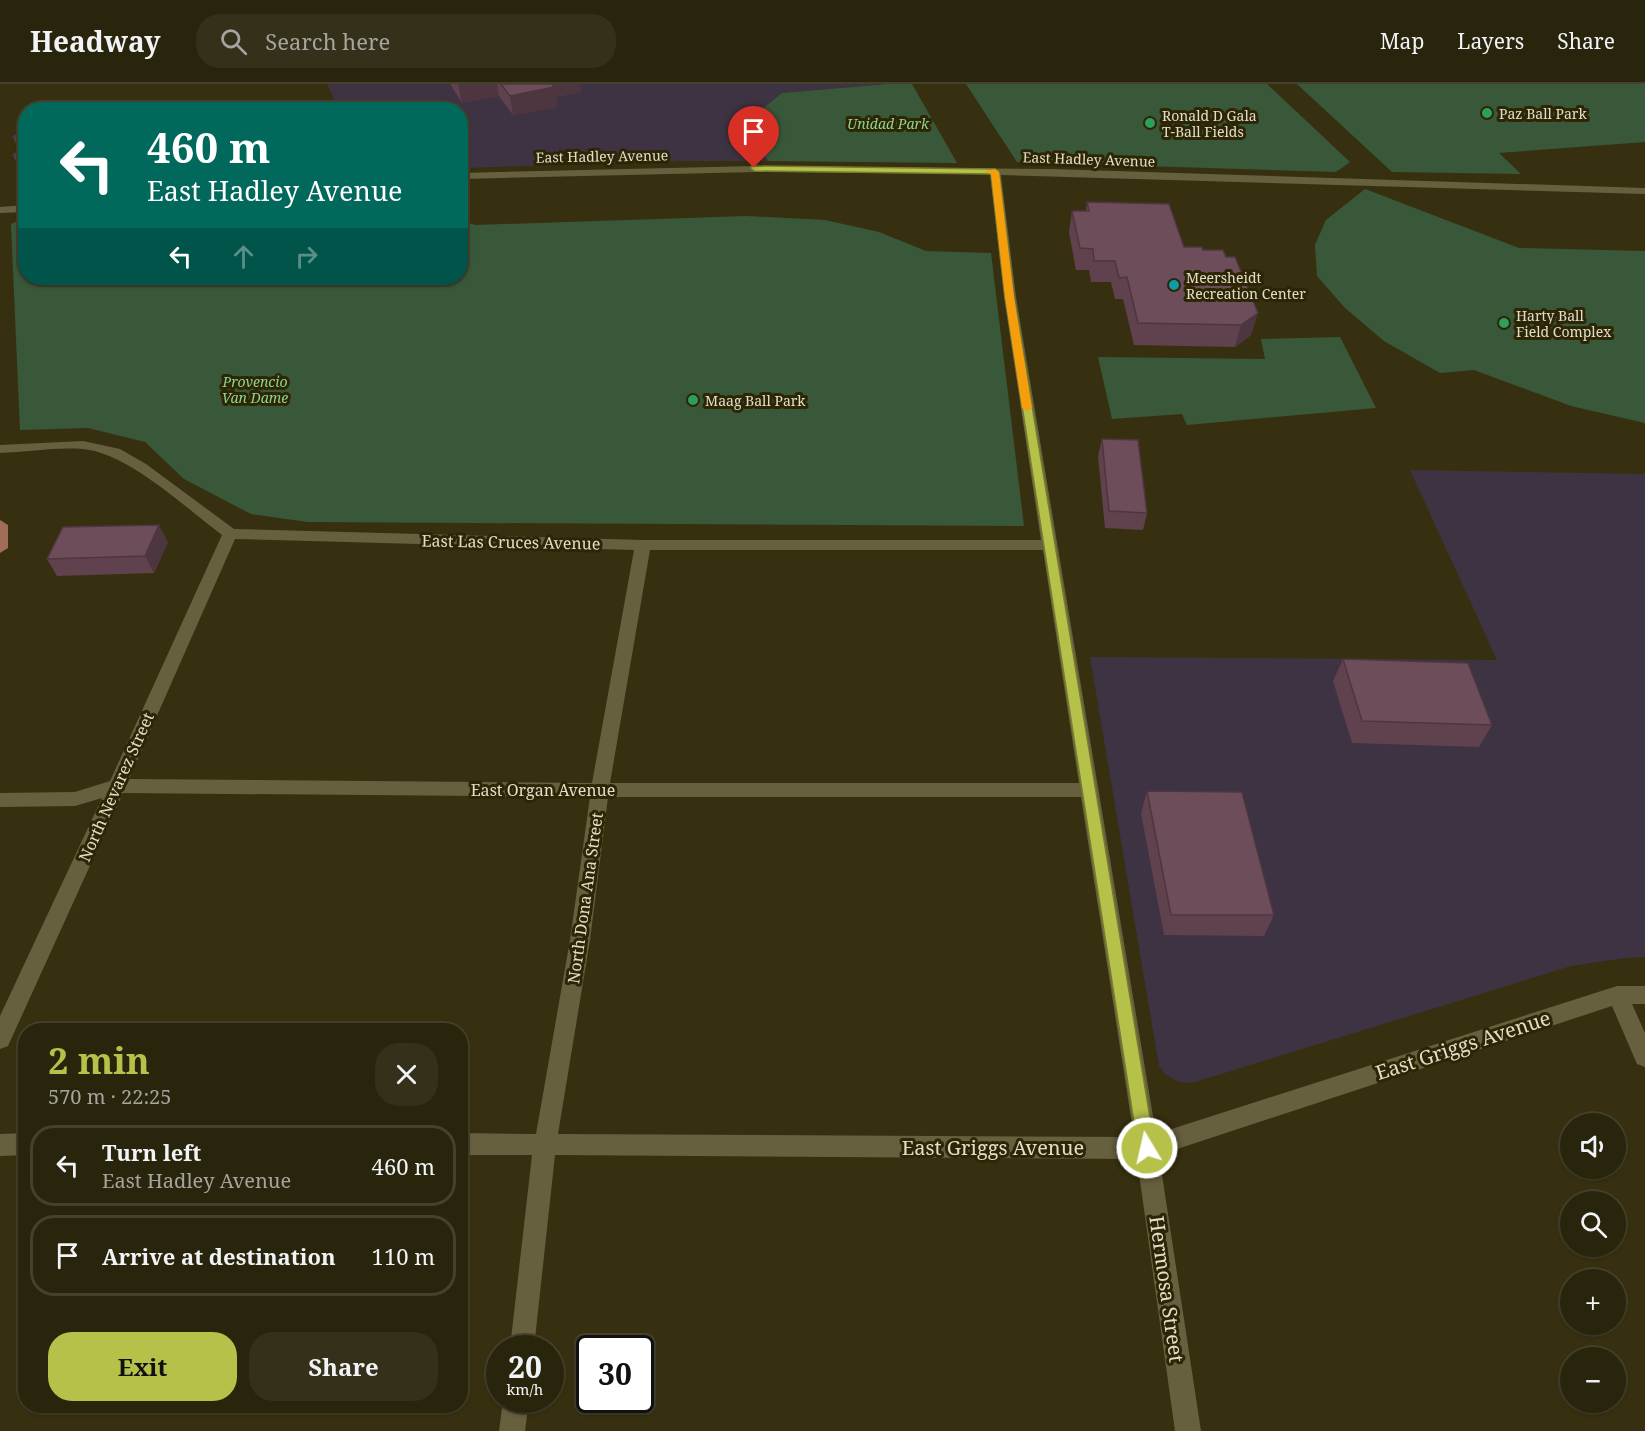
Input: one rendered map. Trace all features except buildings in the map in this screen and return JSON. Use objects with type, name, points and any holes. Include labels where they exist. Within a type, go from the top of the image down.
[{"type":"main road","points":[[0,525],[0,548]]},
{"type":"street","name":"East Hadley Avenue","points":[[468,176],[599,170],[754,168],[995,172],[1645,190]]},
{"type":"street","name":"Hermosa Street","points":[[995,172],[1010,297],[1147,1148],[1188,1431]]},
{"type":"street","points":[[0,210],[18,209]]},
{"type":"street","points":[[0,449],[83,445],[115,452],[141,467],[230,534]]},
{"type":"street","name":"East Las Cruces Avenue","points":[[230,534],[643,545],[1049,545]]},
{"type":"street","name":"North Nevarez Street","points":[[0,1039],[230,534]]},
{"type":"street","name":"North Dona Ana Street","points":[[523,1335],[545,1144],[580,940],[600,790],[643,545]]},
{"type":"street","name":"East Organ Avenue","points":[[0,800],[75,799],[117,786],[600,790],[1088,790]]},
{"type":"street","points":[[1617,995],[1645,1057]]},
{"type":"street","name":"East Griggs Avenue","points":[[468,1144],[1147,1148],[1617,995],[1645,995]]},
{"type":"street","points":[[0,1144],[18,1144]]},
{"type":"street","points":[[512,1431],[514,1413]]},
{"type":"shaded area","points":[[327,84],[887,84],[782,93],[745,124],[768,161],[679,161],[468,168],[468,102],[336,102]]},
{"type":"shaded area","points":[[1410,470],[1645,474],[1645,957],[1571,966],[1192,1083],[1179,1082],[1166,1075],[1159,1066],[1090,657],[1497,660]]},
{"type":"green space","name":"Unidad Park","points":[[912,84],[957,163],[768,161],[744,124],[782,93]]},
{"type":"green space","name":"Ronald D Gala T-Ball Fields","points":[[966,84],[1267,84],[1350,162],[1336,172],[1017,162]]},
{"type":"green space","name":"Paz Ball Park","points":[[1297,84],[1645,84],[1645,142],[1499,153],[1521,174],[1392,172]]},
{"type":"green space","name":"Harty Ball Field Complex","points":[[1365,189],[1519,248],[1645,251],[1645,423],[1571,406],[1474,370],[1440,373],[1384,341],[1345,308],[1317,276],[1315,245],[1326,220]]},
{"type":"green space","name":"Maag Ball Park","points":[[746,216],[825,220],[879,232],[926,251],[991,253],[1024,526],[308,522],[251,514],[184,479],[145,442],[88,428],[20,430],[11,224],[18,221],[18,285],[468,285],[468,223],[475,225]]},
{"type":"green space","points":[[1340,337],[1376,408],[1187,425],[1182,414],[1112,419],[1098,357],[1265,359],[1261,339]]},
{"type":"slow traffic","points":[[988,172],[995,172],[1010,297],[1027,408]]},
{"type":"place","name":"Paz Ball Park","points":[[1487,113]]},
{"type":"place","name":"Ronald D Gala T-Ball Fields","points":[[1150,123]]},
{"type":"place","name":"Meersheidt Recreation Center","points":[[1174,285]]},
{"type":"place","name":"Harty Ball Field Complex","points":[[1504,323]]},
{"type":"place","name":"Maag Ball Park","points":[[693,400]]},
{"type":"route","points":[[754,168],[995,172],[1010,297],[1147,1148]]},
{"type":"park label","name":"Provencio Van Dame","points":[[255,390]]}]
